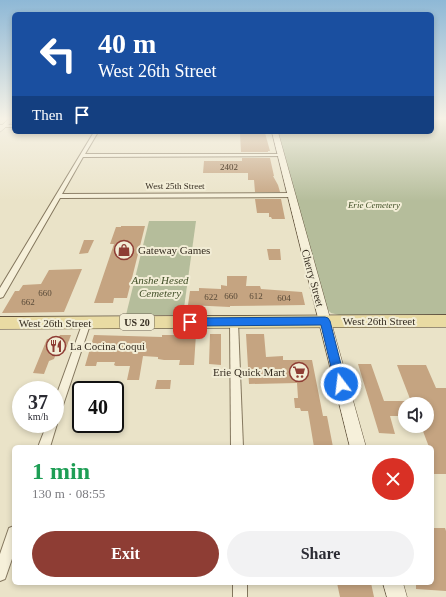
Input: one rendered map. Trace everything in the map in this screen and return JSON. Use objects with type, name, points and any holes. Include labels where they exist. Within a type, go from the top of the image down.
[{"type":"main road","name":"West 26th Street","points":[[0,323],[446,321]]},
{"type":"street","points":[[0,295],[88,146]]},
{"type":"street","name":"Cherry Street","points":[[279,146],[357,445]]},
{"type":"street","points":[[82,156],[281,155]]},
{"type":"street","name":"West 25th Street","points":[[59,196],[291,195]]},
{"type":"street","points":[[64,388],[87,322]]},
{"type":"street","points":[[234,322],[237,445]]},
{"type":"street","points":[[45,445],[49,433]]},
{"type":"street","points":[[0,574],[12,539]]},
{"type":"street","points":[[240,585],[240,597]]},
{"type":"street","points":[[394,585],[397,597]]},
{"type":"green space","name":"Erie Cemetery","points":[[282,146],[446,146],[446,314],[339,315],[331,313],[327,309]]},
{"type":"green space","name":"Anshe Hesed Cemetery","points":[[149,221],[196,221],[183,315],[126,315]]},
{"type":"building","points":[[241,146],[269,146],[270,151],[268,152],[241,152]]},
{"type":"building","points":[[242,158],[270,158],[273,176],[280,192],[255,192],[254,180],[248,180],[248,173],[203,173],[204,161],[242,161]]},
{"type":"building","points":[[255,199],[281,199],[285,219],[272,219],[269,217],[269,213],[257,213]]},
{"type":"building","points":[[145,226],[127,298],[114,298],[113,303],[94,303],[114,244],[110,244],[116,227]]},
{"type":"building","points":[[84,240],[94,240],[88,253],[79,254]]},
{"type":"building","points":[[267,249],[280,249],[281,260],[269,260]]},
{"type":"building","points":[[82,269],[64,312],[2,313],[15,291],[19,291],[23,285],[41,284],[49,270]]},
{"type":"building","points":[[227,276],[247,276],[246,286],[260,286],[261,289],[302,292],[305,305],[230,307],[188,305],[190,291],[199,291],[199,288],[221,289],[221,285],[227,286]]},
{"type":"building","points":[[196,334],[194,365],[179,365],[180,360],[164,360],[158,359],[158,357],[143,356],[139,380],[127,380],[130,366],[116,366],[114,365],[115,362],[97,362],[96,366],[85,366],[94,335],[162,337],[162,335]]},
{"type":"building","points":[[210,334],[221,334],[221,365],[209,364]]},
{"type":"building","points":[[246,334],[264,334],[266,357],[283,356],[283,360],[312,360],[323,416],[327,416],[333,445],[314,445],[308,411],[301,411],[300,408],[295,408],[294,398],[298,398],[297,383],[249,384]]},
{"type":"building","points":[[60,335],[71,335],[65,351],[63,351],[62,354],[56,354],[54,359],[49,361],[44,374],[33,373],[47,339],[58,339]]},
{"type":"building","points":[[358,364],[371,364],[384,401],[398,401],[398,416],[390,416],[395,434],[379,433]]},
{"type":"building","points":[[397,365],[426,365],[436,388],[446,388],[446,474],[434,474],[434,445],[428,445],[424,433],[434,433],[434,397],[409,397]]},
{"type":"building","points":[[157,380],[171,380],[170,389],[155,389]]},
{"type":"building","points":[[434,528],[445,528],[446,591],[416,589],[416,585],[434,585]]},
{"type":"building","points":[[337,585],[371,585],[374,597],[340,597]]},
{"type":"place","name":"Gateway Games","points":[[124,250]]},
{"type":"place","name":"La Cocina Coqui","points":[[56,346]]},
{"type":"place","name":"Erie Quick Mart","points":[[299,372]]},
{"type":"route","points":[[190,322],[325,321],[341,384]]}]
